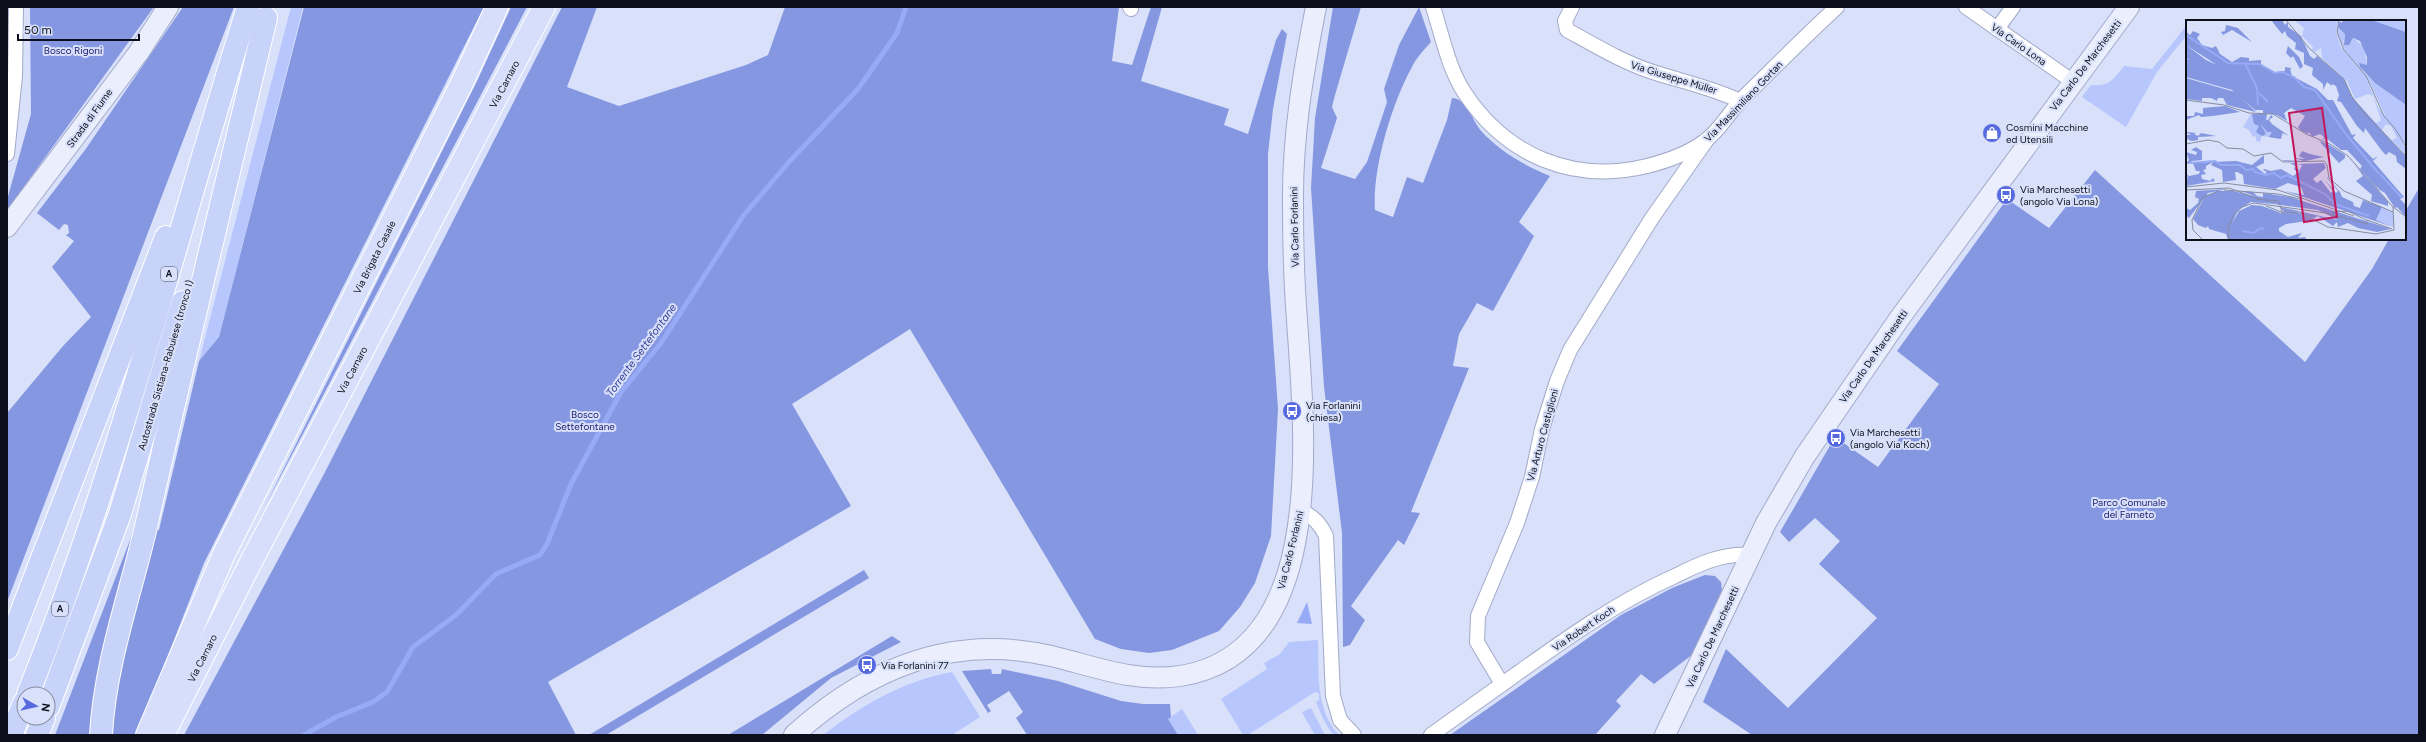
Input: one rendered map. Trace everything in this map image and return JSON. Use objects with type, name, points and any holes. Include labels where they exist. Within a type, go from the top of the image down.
[{"type":"highway","points":[[101,735],[103,707],[119,632],[146,529],[190,334],[258,10]]},
{"type":"highway","points":[[7,649],[152,274],[258,10]]},
{"type":"highway","name":"Autostrada Sistiana-Rabuiese (tronco I)","points":[[30,686],[87,537],[147,348],[258,10]]},
{"type":"highway","name":"Autostrada Sistiana-Rabuiese (tronco I)","points":[[56,686],[110,544],[141,445],[258,10]]},
{"type":"highway","points":[[11,735],[16,723]]},
{"type":"main road","name":"Strada di Fiume","points":[[7,227],[139,52],[168,7]]},
{"type":"main road","name":"Via Brigata Casale","points":[[249,506],[462,82],[497,7]]},
{"type":"main road","name":"Via Carnaro","points":[[163,735],[253,558],[544,7]]},
{"type":"main road","name":"Via Carlo Forlanini","points":[[794,735],[846,693],[868,680],[908,663],[950,653],[973,651],[1021,651],[1142,678],[1176,677],[1212,668],[1244,647],[1269,617],[1285,578],[1301,510],[1305,455],[1296,318],[1293,206],[1294,152],[1303,74],[1316,7]]},
{"type":"main road","name":"Via Carlo De Marchesetti","points":[[1665,735],[1750,555],[1770,516],[1805,456],[1846,393],[2072,81],[2129,7]]},
{"type":"main road","points":[[249,506],[244,528],[245,547],[253,558]]},
{"type":"main road","points":[[147,735],[202,603],[249,506]]},
{"type":"street","points":[[7,154],[15,76],[16,7]]},
{"type":"street","name":"Via Massimiliano Gortan","points":[[1433,7],[1448,57],[1463,90],[1479,113],[1497,132],[1518,148],[1551,163],[1579,170],[1617,172],[1677,156],[1706,141],[1740,101],[1837,7]]},
{"type":"street","name":"Via Giuseppe Müller","points":[[1572,7],[1565,21],[1567,30],[1625,62],[1719,91],[1740,101]]},
{"type":"street","name":"Via Carlo Lona","points":[[1966,7],[2072,81]]},
{"type":"street","points":[[1997,29],[2013,7]]},
{"type":"street","name":"Via Arturo Castiglioni","points":[[1502,684],[1477,642],[1478,616],[1517,523],[1532,477],[1542,429],[1557,381],[1570,350],[1652,218],[1706,141]]},
{"type":"street","points":[[1301,510],[1311,516],[1320,525],[1326,536],[1333,696],[1340,720],[1354,735]]},
{"type":"street","name":"Via Robert Koch","points":[[1431,735],[1584,625],[1639,592],[1722,557],[1735,554],[1750,555]]},
{"type":"shaded area","points":[[291,7],[303,7],[219,337],[199,361]]},
{"type":"shaded area","points":[[2186,26],[2186,36],[2157,72],[2126,127],[2082,97],[2091,85],[2102,85],[2110,82],[2124,66],[2152,69]]},
{"type":"shaded area","points":[[1307,602],[1312,624],[1297,623]]},
{"type":"shaded area","points":[[1318,640],[1319,678],[1322,702],[1331,725],[1339,735],[1334,735],[1326,724],[1316,702],[1319,700],[1319,693],[1315,692],[1248,735],[1243,735],[1221,699],[1267,669],[1264,663],[1280,654],[1289,642]]},
{"type":"shaded area","points":[[952,672],[980,717],[952,735],[823,735],[868,704],[900,688],[917,681]]},
{"type":"shaded area","points":[[1311,708],[1325,735],[1315,735],[1304,716],[1302,712]]},
{"type":"shaded area","points":[[1182,709],[1198,735],[1178,735],[1168,719]]},
{"type":"green space","name":"Bosco Rigoni","points":[[30,7],[154,7],[7,210],[7,200],[31,114]]},
{"type":"green space","points":[[183,7],[234,7],[7,602],[7,413],[63,346],[91,317],[52,267],[74,241],[66,235],[69,233],[68,225],[64,224],[59,230],[37,213],[85,150]]},
{"type":"green space","points":[[304,7],[484,7],[204,563],[137,735],[55,735],[135,527],[159,530],[199,361],[219,337]]},
{"type":"green space","points":[[511,7],[527,7],[264,508],[478,79]]},
{"type":"green space","name":"Bosco Settefontane","points":[[562,7],[597,7],[567,87],[619,106],[746,65],[768,55],[785,7],[1119,7],[1112,61],[1132,65],[1151,7],[1162,7],[1141,81],[1229,109],[1224,125],[1248,134],[1276,40],[1282,29],[1287,34],[1273,109],[1268,154],[1268,267],[1278,409],[1271,536],[1255,583],[1240,607],[1219,631],[1172,650],[1149,653],[1121,649],[1095,639],[910,329],[792,404],[851,506],[548,682],[576,735],[184,735],[324,474]]},
{"type":"green space","points":[[1333,7],[1361,7],[1332,107],[1337,118],[1321,168],[1355,179],[1367,162],[1387,102],[1384,89],[1399,45],[1419,7],[1431,42],[1420,54],[1414,64],[1397,99],[1391,117],[1380,156],[1375,194],[1375,210],[1393,217],[1407,177],[1423,183],[1447,120],[1452,98],[1457,99],[1465,106],[1482,132],[1505,152],[1531,168],[1550,176],[1519,222],[1534,236],[1493,311],[1477,303],[1459,334],[1453,366],[1469,368],[1411,512],[1420,513],[1404,545],[1398,540],[1351,606],[1365,620],[1350,645],[1343,647],[1342,533],[1324,387],[1311,188],[1315,118]]},
{"type":"green space","name":"Parco Comunale del Farneto","points":[[2095,170],[2305,362],[2372,269],[2388,240],[2406,240],[2406,210],[2419,188],[2419,735],[1752,735],[1703,702],[1726,649],[1788,708],[1877,618],[1819,564],[1840,541],[1815,518],[1789,542],[1780,532],[1835,437],[1878,467],[1939,384],[1897,351],[2007,199],[2049,228]]},
{"type":"green space","points":[[864,570],[869,578],[606,735],[589,735]]},
{"type":"green space","points":[[1705,575],[1715,576],[1721,582],[1722,590],[1693,654],[1654,684],[1641,674],[1616,701],[1621,706],[1595,735],[1450,735],[1621,615],[1672,588]]},
{"type":"green space","points":[[892,636],[901,642],[831,678],[762,735],[728,735]]},
{"type":"green space","points":[[991,669],[992,674],[1001,674],[1002,669],[1058,681],[1121,701],[1143,704],[1170,704],[1171,717],[1168,719],[1178,735],[1027,735],[1016,718],[1023,712],[1009,691],[987,705],[991,711],[988,713],[962,671]]},
{"type":"waterway","name":"Torrente Settefontane","points":[[304,735],[336,717],[373,702],[387,692],[413,647],[456,615],[496,574],[540,555],[547,544],[571,484],[621,392],[661,343],[743,216],[788,163],[858,89],[897,33],[906,7]]},
{"type":"place","name":"Cosmini Macchine ed Utensili","points":[[1992,133]]},
{"type":"place","name":"Via Marchesetti (angolo Via Lona)","points":[[2006,195]]},
{"type":"place","name":"Via Forlanini (chiesa)","points":[[1292,411]]},
{"type":"place","name":"Via Marchesetti (angolo Via Koch)","points":[[1836,438]]},
{"type":"place","name":"Via Forlanini 77","points":[[867,665]]}]
